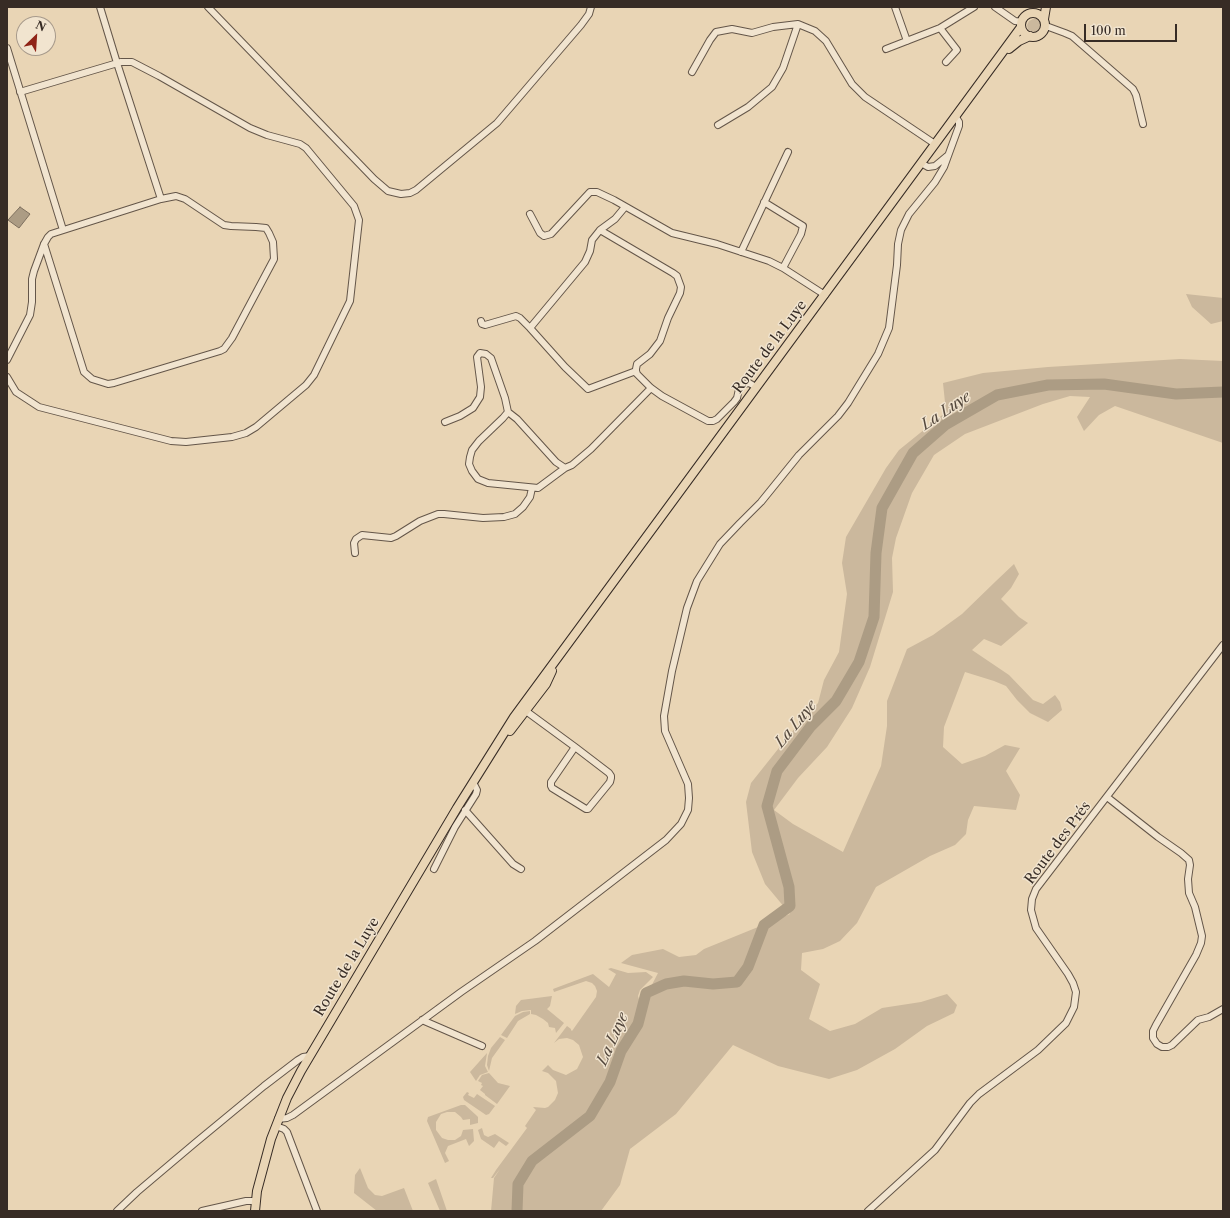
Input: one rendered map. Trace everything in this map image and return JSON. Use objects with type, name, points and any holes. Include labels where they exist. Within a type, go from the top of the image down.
[{"type":"main road","points":[[1040,7],[1034,14],[1028,16],[1022,25],[1023,32],[1030,36],[1038,35],[1043,32],[1046,7]]},
{"type":"main road","points":[[1034,14],[1038,14],[1045,22]]},
{"type":"main road","name":"Route de la Luye","points":[[255,1211],[265,1160],[277,1122],[287,1098],[310,1056],[473,782],[561,654],[1022,25]]},
{"type":"main road","name":"Route de la Luye","points":[[1000,57],[1019,41],[1030,36]]},
{"type":"street","points":[[100,7],[161,199]]},
{"type":"street","points":[[208,7],[374,179],[388,191],[401,194],[410,193],[416,190],[497,123],[581,25],[588,14],[590,7]]},
{"type":"street","points":[[895,7],[907,41]]},
{"type":"street","points":[[886,49],[940,28],[974,7]]},
{"type":"street","points":[[995,7],[1002,9],[1015,21],[1022,25]]},
{"type":"street","points":[[1045,22],[1072,36],[1128,84],[1136,95],[1143,124]]},
{"type":"street","points":[[692,72],[716,32],[732,29],[752,33],[774,27],[798,24],[815,31],[826,41],[852,84],[865,97],[935,144]]},
{"type":"street","points":[[718,125],[748,108],[772,87],[783,68],[798,24]]},
{"type":"street","points":[[940,28],[957,50],[946,62]]},
{"type":"street","points":[[7,48],[63,230]]},
{"type":"street","points":[[7,377],[16,392],[30,402],[47,410],[171,441],[186,442],[232,437],[246,433],[256,427],[311,380],[348,306],[351,294],[359,223],[359,216],[354,206],[309,150],[300,144],[266,135],[250,128],[138,65],[126,61],[117,63],[20,92]]},
{"type":"street","points":[[317,1211],[288,1132],[277,1122],[293,1115],[460,992],[535,941],[666,840],[681,824],[688,810],[688,784],[665,731],[664,716],[672,671],[687,608],[697,581],[720,544],[761,502],[799,455],[838,416],[848,403],[878,354],[889,328],[897,265],[898,244],[901,230],[909,214],[935,182],[944,167],[959,126],[959,122],[955,116]]},
{"type":"street","points":[[741,252],[788,152]]},
{"type":"street","points":[[921,163],[928,167],[935,166],[949,154]]},
{"type":"street","points":[[530,214],[540,233],[544,236],[551,234],[590,192],[597,192],[672,234],[717,244],[784,268],[825,295]]},
{"type":"street","points":[[7,360],[30,315],[32,302],[32,276],[44,244],[50,235],[173,196],[181,197],[224,225],[267,229],[271,238],[274,255],[273,263],[230,342],[220,351],[114,383],[104,383],[92,379],[84,372],[44,244]]},
{"type":"street","points":[[764,202],[803,226],[801,234],[784,268]]},
{"type":"street","points":[[530,328],[586,262],[592,240],[600,230],[615,219],[625,207]]},
{"type":"street","points":[[600,230],[673,273],[677,276],[681,288],[660,341],[650,354],[637,364],[637,374],[651,388],[703,420],[713,422],[717,420],[734,402],[737,398],[740,386],[748,383],[756,387]]},
{"type":"street","points":[[481,321],[482,324],[486,325],[516,316],[520,318],[565,367],[588,389],[636,371]]},
{"type":"street","points":[[445,422],[460,416],[473,408],[480,397],[481,387],[477,357],[480,353],[486,354],[490,358],[505,398],[508,412],[517,419],[556,462],[565,468]]},
{"type":"street","points":[[508,412],[472,450],[469,464],[472,471],[478,478],[488,483],[538,488],[565,468],[572,465],[591,449],[651,388]]},
{"type":"street","points":[[355,553],[354,543],[356,539],[362,535],[391,538],[420,521],[438,514],[483,518],[504,517],[515,514],[523,507],[530,497],[532,488]]},
{"type":"street","name":"Route des Prés","points":[[868,1211],[935,1150],[970,1103],[979,1094],[1038,1050],[1060,1030],[1070,1015],[1074,1007],[1076,992],[1068,974],[1036,928],[1031,910],[1032,899],[1041,882],[1223,645]]},
{"type":"street","points":[[524,709],[575,747],[611,776],[610,782],[586,809],[551,786],[551,782],[575,747]]},
{"type":"street","points":[[434,869],[477,790],[473,782]]},
{"type":"street","points":[[1107,797],[1158,838],[1181,853],[1189,860],[1190,865],[1188,879],[1189,893],[1195,907],[1202,936],[1201,943],[1196,955],[1156,1025],[1153,1038],[1157,1044],[1162,1047],[1168,1047],[1198,1020],[1209,1017],[1223,1008]]},
{"type":"street","points":[[465,810],[513,864],[521,869]]},
{"type":"street","points":[[422,1020],[482,1046]]},
{"type":"street","points":[[117,1211],[137,1192],[201,1138],[298,1060],[303,1057],[310,1056]]},
{"type":"street","points":[[202,1211],[239,1202],[256,1201]]},
{"type":"shaded area","points":[[1039,18],[1042,22],[1042,27],[1035,32],[1028,30],[1027,25],[1029,21]]},
{"type":"shaded area","points":[[20,207],[30,214],[19,228],[8,220]]},
{"type":"shaded area","points":[[1186,294],[1223,298],[1223,321],[1211,324],[1192,307]]},
{"type":"shaded area","points":[[1180,359],[1223,361],[1223,443],[1115,406],[1099,415],[1084,431],[1077,417],[1090,397],[1070,396],[1043,404],[965,434],[934,455],[912,493],[896,538],[892,558],[893,592],[870,667],[852,708],[827,747],[798,778],[774,810],[793,824],[843,852],[881,766],[887,726],[887,701],[907,649],[933,635],[962,614],[1014,564],[1019,574],[1011,588],[1001,599],[1019,617],[1028,623],[1001,646],[984,639],[972,650],[1009,675],[1033,700],[1043,704],[1055,695],[1060,702],[1062,710],[1048,722],[1030,713],[1006,686],[965,672],[944,727],[943,747],[962,764],[985,756],[1005,745],[1020,748],[1006,771],[1020,795],[1016,810],[974,806],[968,820],[966,834],[955,845],[930,856],[876,887],[857,923],[840,941],[823,949],[802,953],[801,970],[820,984],[809,1019],[830,1031],[855,1024],[882,1008],[921,1002],[947,994],[957,1005],[954,1013],[927,1026],[895,1049],[857,1070],[829,1079],[778,1066],[733,1045],[676,1114],[630,1149],[620,1185],[601,1211],[491,1211],[494,1178],[500,1169],[493,1178],[491,1178],[527,1128],[525,1126],[536,1110],[533,1107],[548,1107],[555,1100],[558,1093],[556,1081],[548,1073],[542,1071],[548,1065],[553,1070],[566,1075],[577,1069],[583,1057],[579,1045],[573,1040],[567,1038],[559,1039],[554,1043],[567,1026],[572,1031],[596,997],[597,991],[595,986],[586,981],[554,992],[553,989],[593,974],[609,987],[616,974],[608,969],[611,968],[628,973],[646,972],[653,977],[640,990],[638,996],[641,1006],[658,973],[621,963],[632,955],[663,949],[679,957],[696,955],[704,949],[790,914],[765,884],[752,852],[746,802],[751,783],[790,734],[818,703],[824,680],[839,652],[847,594],[842,563],[846,537],[886,468],[899,450],[946,412],[943,383],[983,373],[1048,367]]},
{"type":"shaded area","points":[[552,996],[550,1006],[547,1009],[564,1023],[556,1033],[555,1028],[549,1027],[548,1023],[543,1019],[531,1014],[531,1010],[522,1011],[515,1014],[516,1006],[521,1000]]},
{"type":"shaded area","points":[[530,1011],[530,1014],[518,1021],[507,1038],[501,1035],[515,1016],[523,1012]]},
{"type":"shaded area","points":[[500,1037],[505,1040],[492,1058],[489,1071],[487,1065],[488,1056],[491,1048]]},
{"type":"shaded area","points":[[487,1053],[485,1066],[488,1072],[480,1075],[476,1081],[470,1072]]},
{"type":"shaded area","points":[[489,1073],[498,1083],[510,1086],[497,1104],[480,1090],[483,1086],[481,1085],[482,1083],[478,1081],[482,1075]]},
{"type":"shaded area","points":[[467,1092],[469,1093],[468,1095],[474,1098],[477,1094],[495,1106],[489,1114],[486,1115],[464,1100],[463,1097]]},
{"type":"shaded area","points":[[461,1105],[465,1105],[478,1117],[478,1123],[470,1125],[470,1119],[463,1120],[455,1112],[447,1112],[441,1114],[436,1122],[436,1130],[442,1138],[455,1140],[461,1136],[463,1130],[473,1129],[474,1141],[469,1146],[466,1139],[448,1146],[445,1153],[449,1161],[445,1163],[427,1121],[428,1117]]},
{"type":"shaded area","points":[[482,1128],[484,1135],[488,1137],[495,1134],[509,1143],[506,1146],[499,1141],[494,1148],[481,1139],[478,1130]]},
{"type":"shaded area","points":[[360,1168],[368,1188],[375,1195],[382,1196],[404,1188],[413,1211],[377,1211],[354,1193],[355,1175]]},
{"type":"shaded area","points":[[436,1179],[447,1211],[440,1211],[428,1183]]},
{"type":"waterway","name":"La Luye","points":[[517,1211],[518,1184],[532,1161],[590,1116],[610,1082],[621,1051],[638,1024],[646,993],[666,984],[684,981],[713,984],[737,982],[748,967],[764,925],[790,906],[789,887],[767,806],[777,771],[811,726],[836,701],[859,662],[874,617],[876,553],[882,508],[913,453],[945,425],[997,395],[1048,385],[1104,384],[1176,394],[1223,392]]}]
